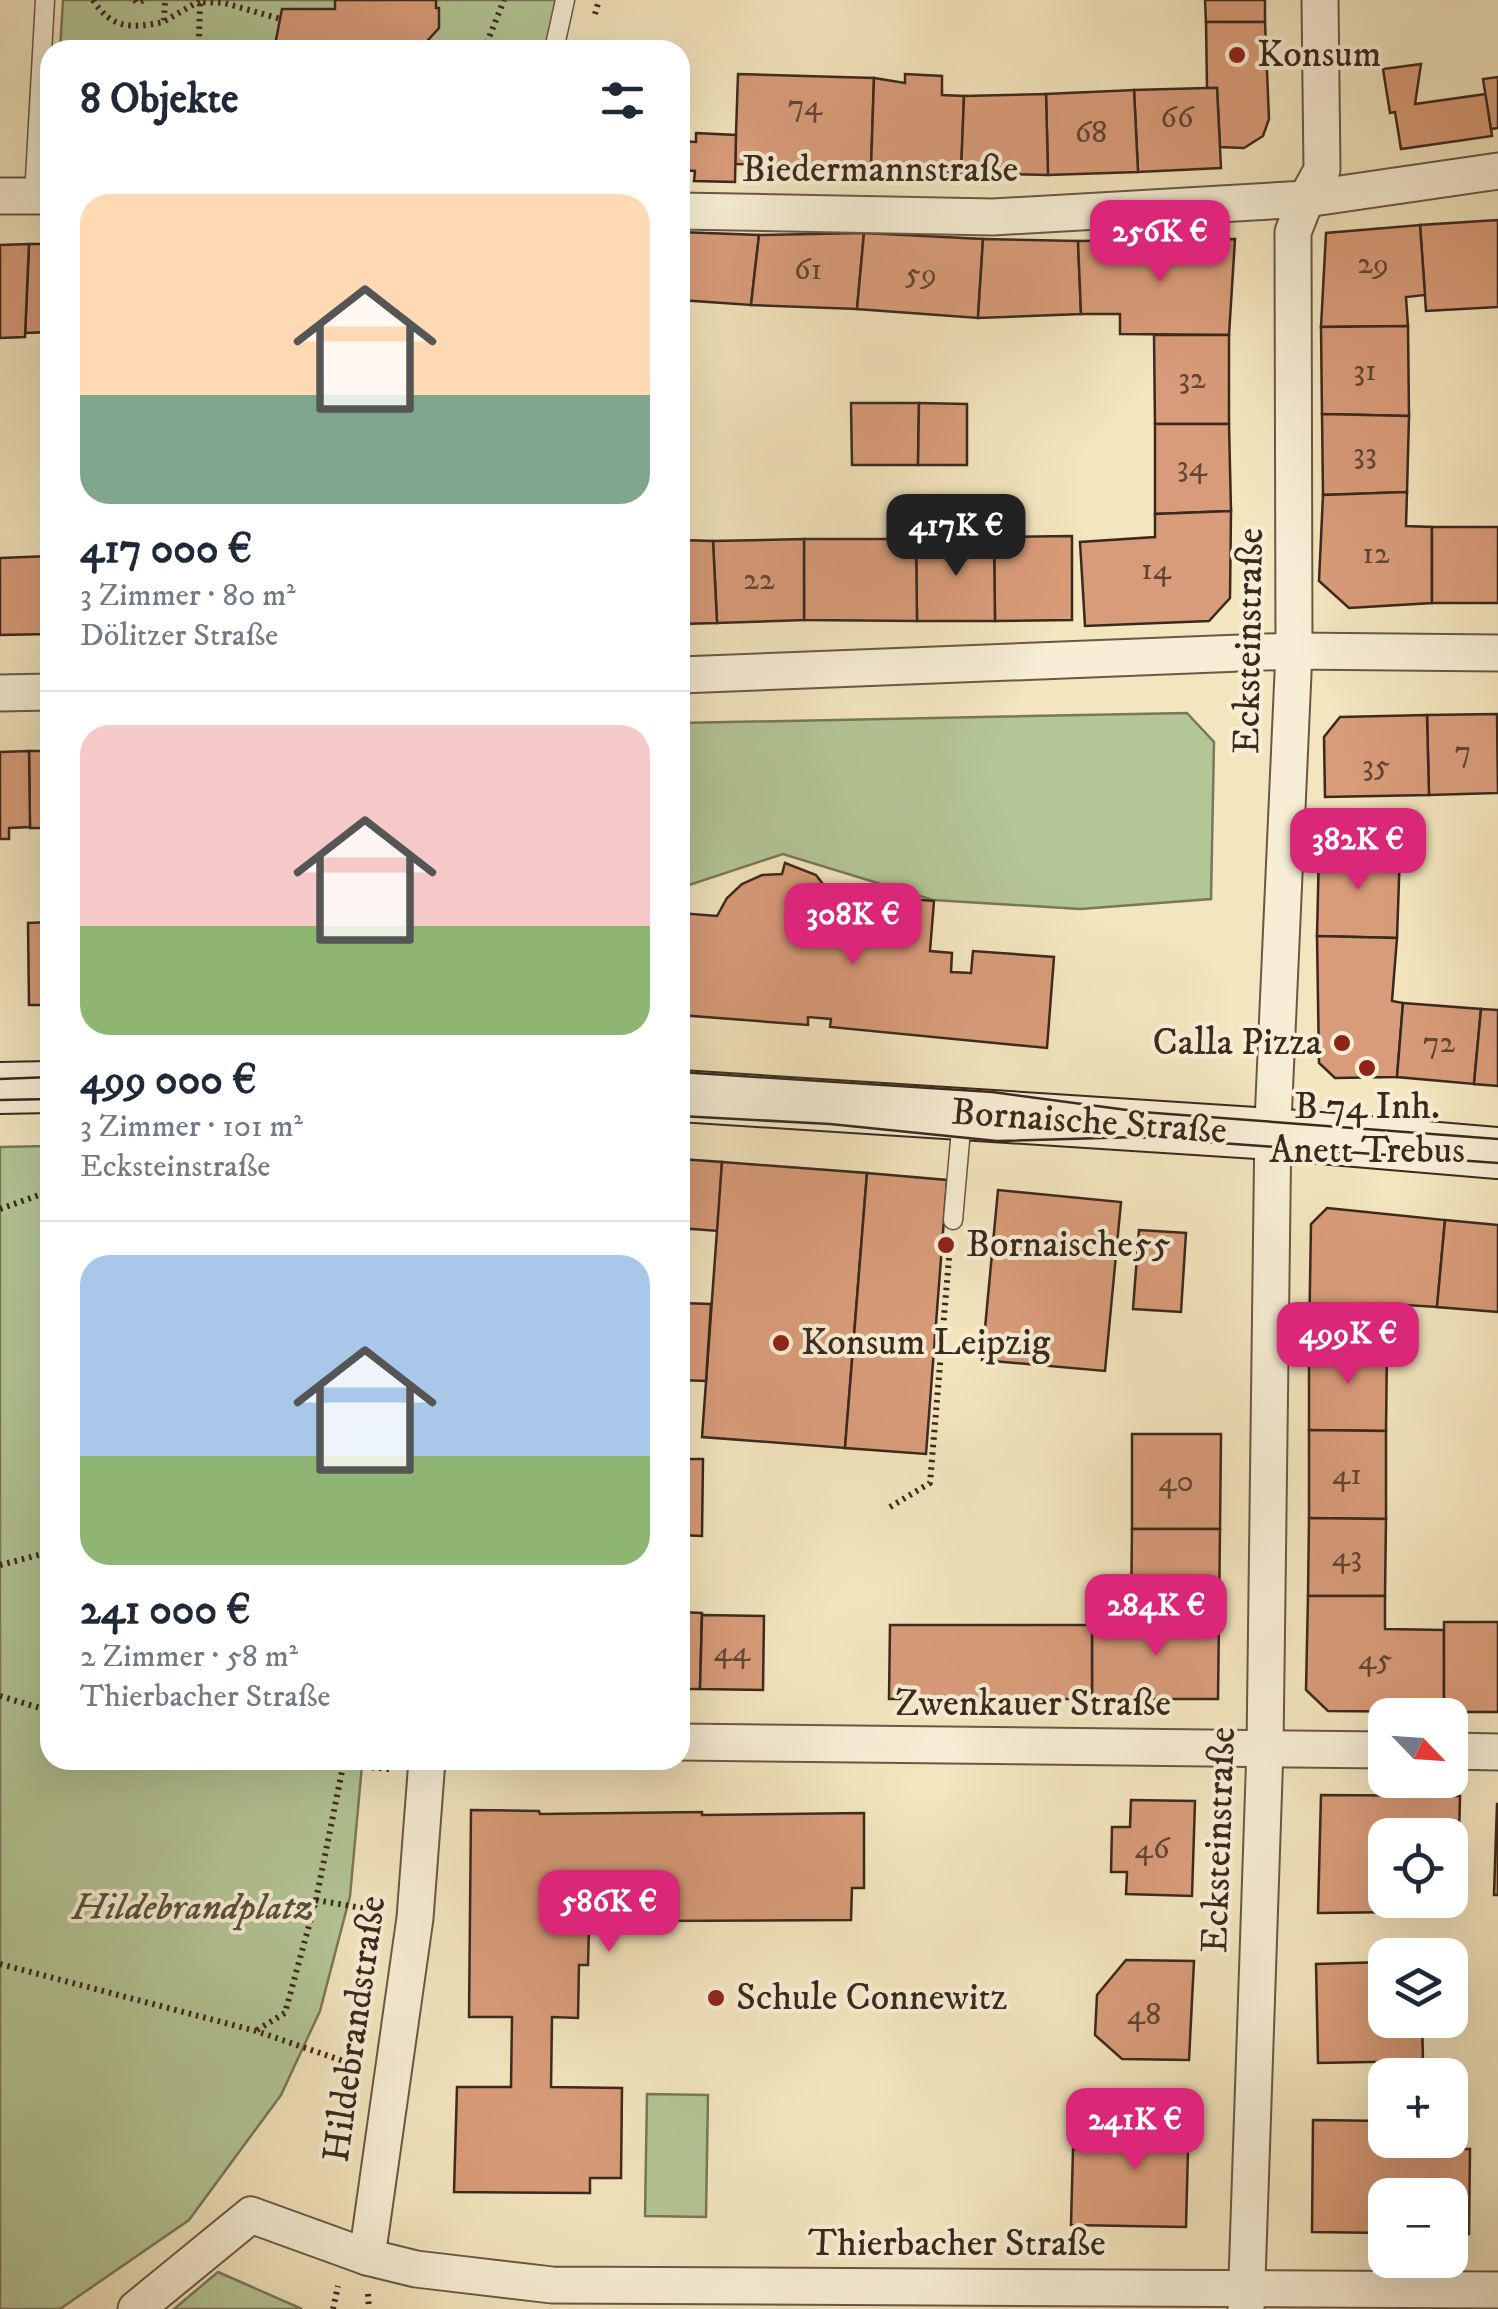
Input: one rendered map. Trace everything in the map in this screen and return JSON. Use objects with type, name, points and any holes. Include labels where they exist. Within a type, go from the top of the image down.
[{"type":"main road","points":[[0,1088],[40,1086]]},
{"type":"main road","name":"Bornaische Straße","points":[[690,1097],[1273,1134],[1498,1153]]},
{"type":"street","name":"Ecksteinstraße","points":[[1246,2298],[1265,1748],[1273,1134],[1294,651],[1293,232],[1322,170],[1320,0]]},
{"type":"street","name":"Biedermannstraße","points":[[690,211],[993,216],[1306,198],[1498,171]]},
{"type":"street","points":[[690,674],[1294,651],[1498,653]]},
{"type":"street","points":[[0,693],[40,692]]},
{"type":"street","name":"Zwenkauer Straße","points":[[690,1742],[1368,1750]]},
{"type":"street","points":[[1468,1751],[1498,1752]]},
{"type":"street","name":"Hildebrandstraße","points":[[367,2258],[414,1918],[427,1770]]},
{"type":"street","points":[[136,2309],[252,2214],[367,2258]]},
{"type":"street","name":"Thierbacher Straße","points":[[367,2258],[416,2269],[552,2284],[1246,2298],[1498,2290]]},
{"type":"lane","points":[[42,40],[45,0]]},
{"type":"lane","points":[[556,40],[565,0]]},
{"type":"lane","points":[[28,196],[40,58]]},
{"type":"lane","points":[[952,1220],[962,1113]]},
{"type":"path","points":[[93,0],[102,14],[131,28],[164,22],[201,1],[280,19]]},
{"type":"path","points":[[135,0],[144,0]]},
{"type":"path","points":[[164,0],[164,22]]},
{"type":"path","points":[[488,40],[504,0]]},
{"type":"path","points":[[198,40],[201,1]]},
{"type":"path","points":[[0,1209],[40,1195]]},
{"type":"path","points":[[890,1507],[930,1483],[952,1220]]},
{"type":"path","points":[[0,1565],[40,1555]]},
{"type":"path","points":[[0,1696],[40,1708]]},
{"type":"path","points":[[256,2031],[285,2012],[316,1900],[340,1770]]},
{"type":"path","points":[[316,1900],[414,1918]]},
{"type":"path","points":[[0,1964],[256,2031],[392,2077]]},
{"type":"green space","points":[[63,0],[565,0],[557,40],[61,40]]},
{"type":"green space","points":[[1187,713],[1214,742],[1211,899],[1080,909],[933,900],[783,854],[690,885],[690,723]]},
{"type":"green space","name":"Hildebrandplatz","points":[[40,1146],[40,1770],[362,1770],[350,1896],[320,2011],[281,2095],[189,2220],[60,2309],[0,2309],[0,1147]]},
{"type":"green space","points":[[647,2094],[708,2095],[706,2217],[645,2216]]},
{"type":"green space","points":[[218,2272],[302,2309],[174,2309]]},
{"type":"building","points":[[335,0],[436,0],[439,28],[428,40],[276,40],[282,9],[335,9]]},
{"type":"building","points":[[1205,0],[1265,0],[1265,22],[1206,22]]},
{"type":"building","name":"Konsum","points":[[1206,22],[1265,22],[1269,119],[1263,136],[1244,148],[1220,147],[1217,88],[1207,88]]},
{"type":"building","points":[[1421,64],[1415,104],[1486,94],[1492,136],[1401,149],[1383,69]]},
{"type":"building","points":[[738,74],[874,78],[871,168],[735,164]]},
{"type":"building","points":[[905,74],[942,76],[942,95],[964,96],[961,173],[871,168],[874,78],[905,83]]},
{"type":"building","points":[[1498,77],[1498,128],[1491,129],[1483,79]]},
{"type":"building","points":[[1217,88],[1221,168],[1138,172],[1134,90]]},
{"type":"building","points":[[1134,90],[1138,172],[1048,175],[1046,94]]},
{"type":"building","points":[[1046,94],[1048,175],[961,173],[964,96]]},
{"type":"building","points":[[696,133],[736,135],[735,182],[694,181],[690,142],[696,142]]},
{"type":"building","points":[[1498,220],[1498,307],[1426,311],[1420,225]]},
{"type":"building","points":[[1420,225],[1425,295],[1406,297],[1408,326],[1321,327],[1326,233]]},
{"type":"building","points":[[690,232],[759,235],[751,305],[690,301]]},
{"type":"building","points":[[864,233],[857,309],[751,305],[759,235]]},
{"type":"building","points":[[864,233],[983,239],[978,318],[857,309]]},
{"type":"building","points":[[983,239],[1078,241],[1081,314],[978,318]]},
{"type":"building","points":[[1235,239],[1229,335],[1120,334],[1120,314],[1081,314],[1078,241]]},
{"type":"building","points":[[29,244],[40,244],[40,332],[25,333]]},
{"type":"building","points":[[29,244],[25,337],[0,338],[0,245]]},
{"type":"building","points":[[1408,326],[1409,416],[1322,414],[1321,327]]},
{"type":"building","points":[[1154,335],[1229,335],[1229,424],[1155,424]]},
{"type":"building","points":[[851,403],[919,403],[918,465],[852,465]]},
{"type":"building","points":[[919,403],[967,404],[967,465],[918,465]]},
{"type":"building","points":[[1322,414],[1409,416],[1407,492],[1323,495]]},
{"type":"building","points":[[1155,424],[1229,424],[1231,511],[1155,514]]},
{"type":"building","points":[[1407,492],[1406,526],[1432,527],[1432,603],[1349,608],[1319,581],[1323,495]]},
{"type":"building","points":[[1231,511],[1230,598],[1209,621],[1085,626],[1080,542],[1155,537],[1155,514]]},
{"type":"building","points":[[1432,527],[1498,527],[1498,603],[1432,603]]},
{"type":"building","points":[[1072,536],[1072,620],[995,621],[994,537]]},
{"type":"building","points":[[994,537],[995,621],[917,621],[916,539]]},
{"type":"building","points":[[804,539],[916,539],[917,621],[804,620]]},
{"type":"building","points":[[804,539],[804,620],[717,623],[713,541]]},
{"type":"building","points":[[690,540],[713,541],[717,623],[690,624]]},
{"type":"building","points":[[40,556],[40,634],[0,635],[0,558]]},
{"type":"building","points":[[1497,714],[1498,793],[1429,795],[1427,715]]},
{"type":"building","points":[[1427,715],[1429,795],[1325,797],[1324,737],[1340,717]]},
{"type":"building","points":[[29,751],[40,751],[40,828],[30,828]]},
{"type":"building","points":[[29,751],[30,827],[9,828],[9,839],[0,839],[0,752]]},
{"type":"building","points":[[1319,849],[1400,851],[1397,938],[1317,936]]},
{"type":"building","points":[[785,863],[816,875],[836,901],[860,903],[861,895],[934,901],[930,951],[952,953],[951,972],[971,973],[973,951],[1054,957],[1047,1048],[830,1027],[831,1019],[808,1017],[808,1025],[690,1016],[690,914],[717,916],[727,898],[742,884],[762,875],[782,874]]},
{"type":"building","points":[[40,922],[40,1005],[29,1005],[28,923]]},
{"type":"building","points":[[1317,936],[1397,938],[1392,1001],[1403,1003],[1397,1077],[1335,1078],[1319,1063]]},
{"type":"building","points":[[1403,1003],[1481,1009],[1474,1084],[1397,1077]]},
{"type":"building","points":[[1481,1009],[1498,1010],[1498,1086],[1474,1084]]},
{"type":"building","points":[[690,1160],[722,1162],[718,1231],[690,1229]]},
{"type":"building","name":"Konsum Leipzig","points":[[722,1162],[867,1173],[845,1448],[702,1437]]},
{"type":"building","points":[[867,1173],[947,1180],[926,1454],[845,1448]]},
{"type":"building","points":[[998,1190],[1121,1202],[1105,1371],[982,1360]]},
{"type":"building","points":[[1327,1208],[1445,1220],[1437,1307],[1389,1304],[1387,1345],[1309,1344],[1311,1224]]},
{"type":"building","points":[[1445,1220],[1498,1225],[1498,1312],[1437,1307]]},
{"type":"building","points":[[1139,1230],[1186,1233],[1181,1312],[1133,1309]]},
{"type":"building","points":[[690,1303],[711,1304],[706,1381],[690,1380]]},
{"type":"building","points":[[1309,1344],[1387,1345],[1386,1431],[1309,1430]]},
{"type":"building","points":[[1309,1430],[1386,1431],[1386,1519],[1309,1518]]},
{"type":"building","points":[[1132,1434],[1221,1434],[1220,1529],[1132,1529]]},
{"type":"building","points":[[690,1459],[703,1459],[702,1536],[690,1535]]},
{"type":"building","points":[[1309,1518],[1386,1519],[1385,1596],[1308,1596]]},
{"type":"building","points":[[1132,1529],[1220,1529],[1219,1617],[1131,1617]]},
{"type":"building","points":[[1308,1596],[1385,1596],[1385,1629],[1444,1630],[1444,1698],[1368,1698],[1368,1711],[1328,1711],[1306,1690]]},
{"type":"building","points":[[690,1612],[702,1613],[700,1689],[690,1689]]},
{"type":"building","points":[[702,1615],[764,1616],[763,1690],[700,1689]]},
{"type":"building","points":[[1131,1617],[1219,1617],[1218,1699],[1092,1699],[1092,1625],[1133,1623]]},
{"type":"building","points":[[1444,1622],[1498,1622],[1498,1712],[1468,1712],[1468,1698],[1444,1698]]},
{"type":"building","points":[[890,1625],[1092,1625],[1092,1699],[889,1699]]},
{"type":"building","points":[[1321,1795],[1460,1798],[1459,1818],[1368,1818],[1368,1912],[1318,1913]]},
{"type":"building","points":[[1131,1800],[1195,1801],[1192,1896],[1126,1894],[1127,1872],[1111,1872],[1112,1827],[1130,1827]]},
{"type":"building","points":[[1497,1804],[1498,1895],[1494,1895]]},
{"type":"building","points":[[471,1810],[540,1814],[864,1813],[864,1888],[852,1888],[851,1920],[641,1921],[641,1881],[567,1880],[567,1928],[589,1928],[588,1965],[579,1965],[578,2018],[552,2017],[551,2087],[622,2088],[621,2178],[590,2178],[590,2193],[454,2192],[457,2087],[511,2087],[512,2017],[469,2017]]},
{"type":"building","points":[[1126,1960],[1194,1961],[1189,2060],[1122,2059],[1095,2035],[1097,1995]]},
{"type":"building","points":[[1368,1962],[1368,2038],[1422,2038],[1423,2058],[1318,2063],[1316,1964]]},
{"type":"building","points":[[1109,2110],[1189,2112],[1186,2227],[1071,2225],[1073,2149],[1108,2150]]},
{"type":"building","points":[[1313,2120],[1368,2121],[1368,2158],[1468,2158],[1470,2149],[1469,2234],[1468,2178],[1368,2178],[1368,2233],[1312,2232]]},
{"type":"tram line","points":[[690,1073],[992,1092],[1142,1112],[1498,1139]]},
{"type":"tram line","points":[[0,1079],[40,1077]]},
{"type":"tram line","points":[[0,1100],[40,1099]]},
{"type":"tram line","points":[[690,1117],[830,1124],[997,1141],[1137,1137],[1498,1163]]},
{"type":"place","name":"Konsum","points":[[1237,55]]},
{"type":"place","name":"Calla Pizza","points":[[1342,1043]]},
{"type":"place","name":"B 74 Inh. Anett Trebus","points":[[1367,1068]]},
{"type":"place","name":"Bornaische55","points":[[946,1245]]},
{"type":"place","name":"Konsum Leipzig","points":[[781,1343]]},
{"type":"place","name":"Schule Connewitz","points":[[716,1998]]}]
